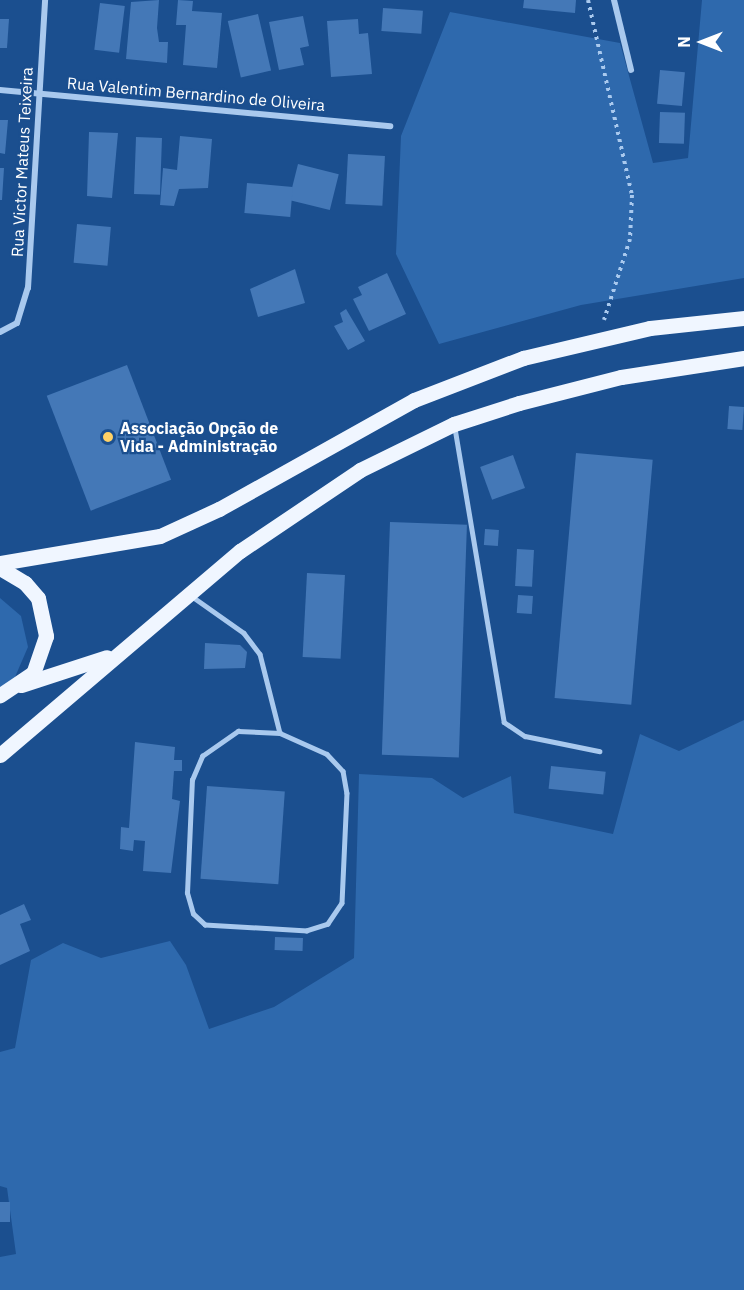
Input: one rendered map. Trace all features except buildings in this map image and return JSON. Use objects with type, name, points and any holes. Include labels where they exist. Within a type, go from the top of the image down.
[{"type":"main road","points":[[0,563],[160,536],[219,509],[414,400],[514,362],[597,338],[744,312]]},
{"type":"main road","points":[[720,318],[744,318]]},
{"type":"main road","points":[[0,755],[189,594],[321,493],[454,424],[621,377],[744,358]]},
{"type":"main road","points":[[0,568],[25,582],[45,616],[42,655],[18,686]]},
{"type":"main road","points":[[0,696],[18,686],[73,672],[123,650]]},
{"type":"street","name":"Rua Victor Mateus Teixeira","points":[[0,332],[17,323],[28,288],[45,0]]},
{"type":"street","points":[[614,0],[631,69]]},
{"type":"street","name":"Rua Valentim Bernardino de Oliveira","points":[[0,90],[390,126]]},
{"type":"lane","points":[[454,424],[504,722],[525,736],[599,750]]},
{"type":"lane","points":[[189,594],[243,633],[260,654],[280,733]]},
{"type":"lane","points":[[238,731],[280,733],[327,754],[343,771],[347,794],[342,903],[328,924],[307,931],[205,925],[193,914],[187,893],[192,780],[202,756],[219,739],[238,731]]},
{"type":"path","points":[[588,0],[632,195],[626,257],[597,338]]},
{"type":"shaded area","points":[[702,0],[744,0],[744,278],[581,305],[439,344],[396,254],[401,136],[450,12],[620,43],[653,163],[688,158]]},
{"type":"shaded area","points":[[0,598],[21,616],[28,647],[15,677],[0,688]]},
{"type":"shaded area","points":[[744,720],[744,1290],[0,1290],[0,1257],[16,1254],[7,1188],[0,1186],[0,1052],[15,1048],[31,960],[63,943],[101,958],[170,941],[186,965],[209,1029],[274,1007],[354,958],[359,774],[432,778],[463,798],[511,776],[514,813],[613,834],[640,734],[679,751]]},
{"type":"place","name":"Associação Opção de Vida - Administração","points":[[108,437]]}]
